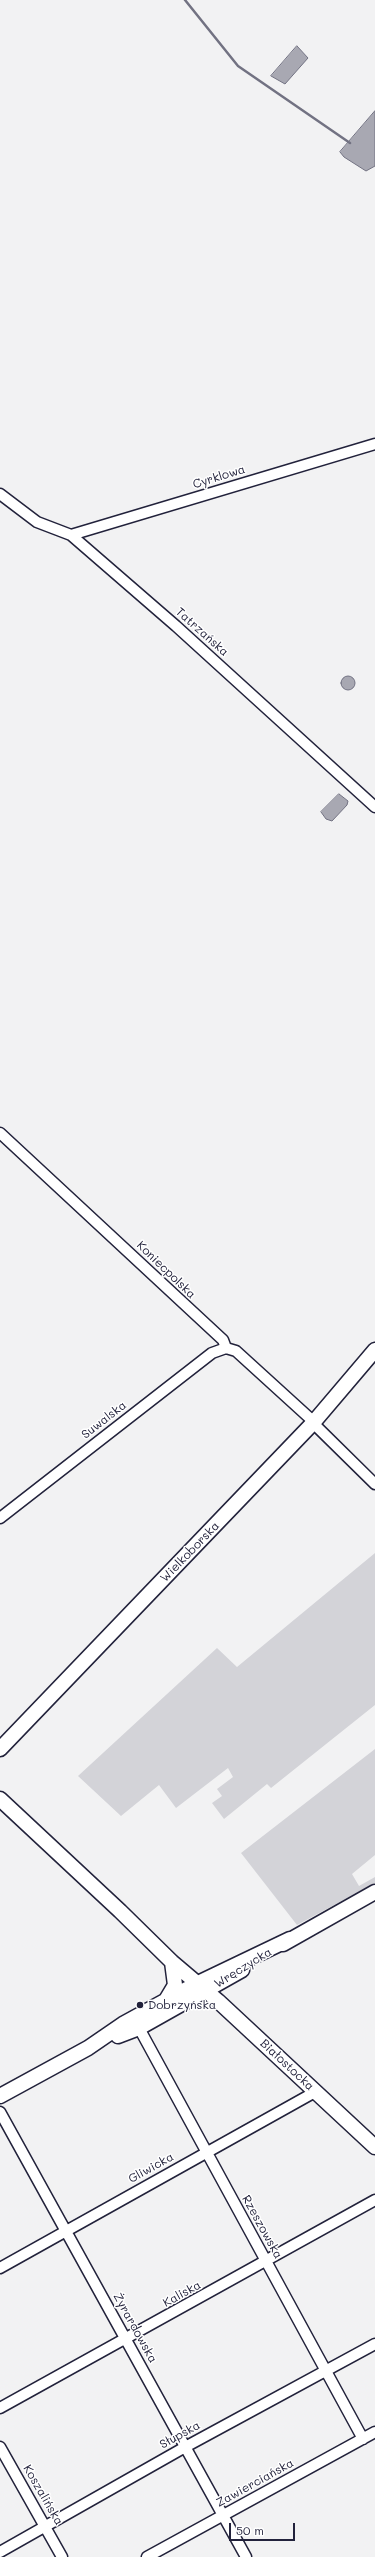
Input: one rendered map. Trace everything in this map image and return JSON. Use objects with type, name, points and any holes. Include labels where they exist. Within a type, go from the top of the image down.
[{"type":"street","name":"Cyrklowa","points":[[71,536],[375,444]]},
{"type":"street","name":"Tatrzańska","points":[[0,494],[37,522],[71,536],[176,626],[375,807]]},
{"type":"street","name":"Koniecpolska","points":[[0,1133],[223,1340],[226,1348],[236,1351],[313,1423],[375,1484]]},
{"type":"street","name":"Suwalska","points":[[0,1518],[212,1353],[226,1348]]},
{"type":"street","name":"Wielkoborska","points":[[0,1749],[313,1423],[375,1350]]},
{"type":"street","points":[[0,1799],[120,1910],[172,1962],[201,1987]]},
{"type":"street","name":"Wręczycka","points":[[0,2096],[88,2048],[123,2024],[164,2002],[201,1987],[375,1892]]},
{"type":"street","points":[[164,2002],[175,1985],[172,1962]]},
{"type":"street","name":"Wręczycka","points":[[88,2048],[139,2028],[192,1998],[201,1987]]},
{"type":"street","name":"Białostocka","points":[[201,1987],[375,2147]]},
{"type":"street","name":"Rzeszowska","points":[[139,2028],[328,2371],[363,2439]]},
{"type":"street","name":"Gliwicka","points":[[0,2268],[65,2230],[315,2092]]},
{"type":"street","name":"Żyrardowska","points":[[0,2112],[246,2557]]},
{"type":"street","name":"Kaliska","points":[[0,2408],[267,2262],[375,2200]]},
{"type":"street","name":"Słupska","points":[[0,2552],[186,2446],[328,2371],[375,2344]]},
{"type":"street","name":"Zawierciańska","points":[[147,2557],[375,2432]]},
{"type":"street","name":"Koszalińska","points":[[0,2447],[46,2526],[62,2557]]},
{"type":"shaded area","points":[[297,46],[308,58],[285,84],[271,76]]},
{"type":"shaded area","points":[[375,111],[375,166],[366,171],[344,157],[340,152]]},
{"type":"shaded area","points":[[348,676],[353,678],[355,683],[353,688],[348,690],[343,688],[341,683],[343,678]]},
{"type":"shaded area","points":[[339,794],[348,801],[347,805],[332,821],[326,819],[321,812]]},
{"type":"shaded area","points":[[375,1553],[375,1705],[271,1788],[267,1784],[224,1819],[212,1803],[222,1796],[217,1789],[233,1777],[228,1768],[176,1808],[159,1785],[121,1816],[78,1776],[217,1648],[237,1667]]},
{"type":"shaded area","points":[[375,1749],[375,1855],[352,1874],[359,1886],[375,1877],[375,1883],[297,1925],[241,1853]]},
{"type":"waterway","points":[[185,0],[238,66],[350,143]]},
{"type":"place","name":"Dobrzyńska","points":[[140,2005]]}]
